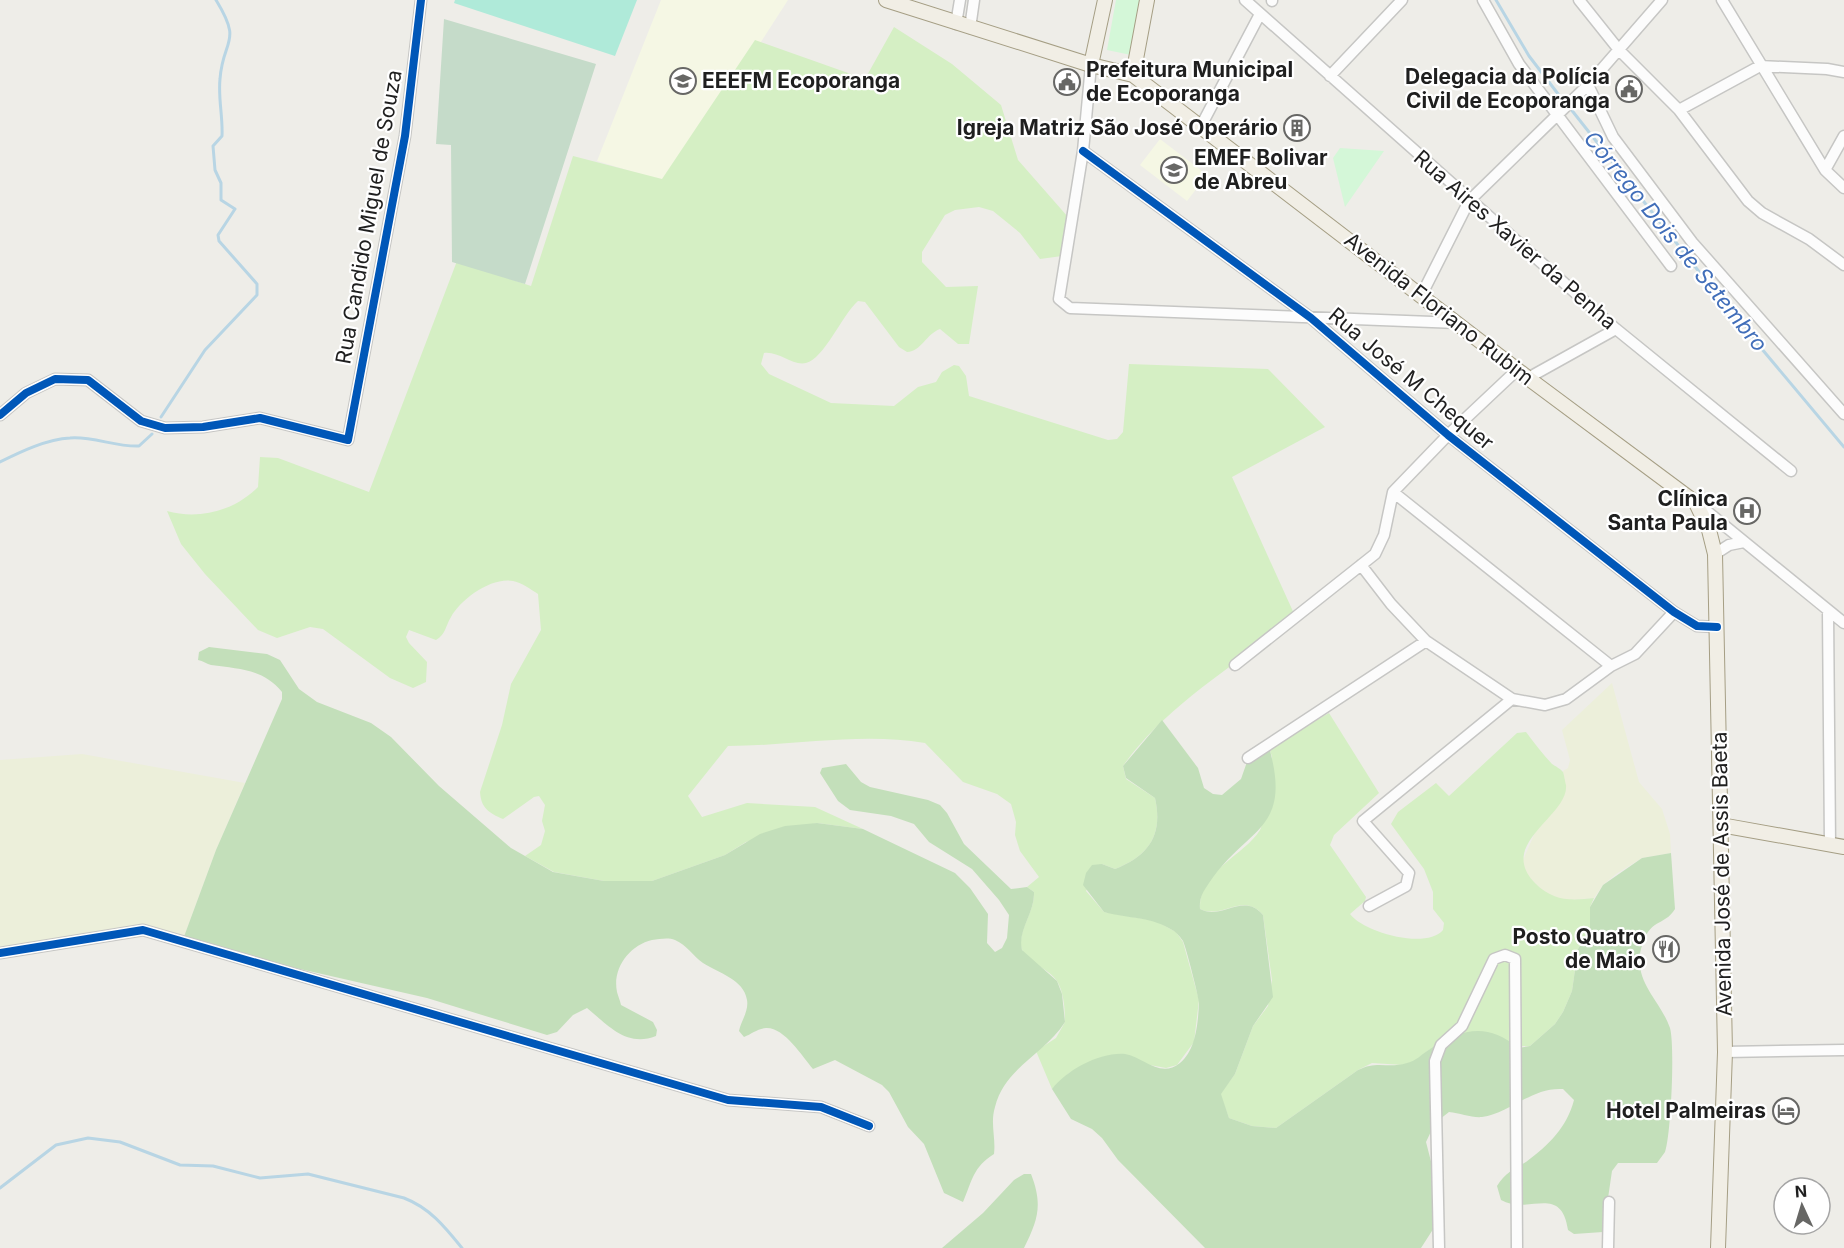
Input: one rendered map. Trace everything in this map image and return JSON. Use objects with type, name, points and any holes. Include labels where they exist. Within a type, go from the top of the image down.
[{"type":"main road","points":[[886,0],[1091,65],[1133,75],[1147,0]]},
{"type":"main road","points":[[1091,65],[1105,0]]},
{"type":"main road","name":"Avenida Floriano Rubim","points":[[1133,75],[1420,296],[1459,323],[1522,374],[1696,503]]},
{"type":"main road","name":"Avenida José de Assis Baeta","points":[[1696,503],[1710,530],[1715,554],[1725,1052],[1718,1248]]},
{"type":"main road","points":[[1721,825],[1837,846]]},
{"type":"street","name":"Rua Candido Miguel de Souza","points":[[0,415],[26,393],[55,379],[88,380],[141,421],[165,428],[203,427],[260,418],[348,440],[405,136],[421,0]]},
{"type":"street","points":[[960,0],[963,26]]},
{"type":"street","points":[[963,26],[974,0]]},
{"type":"street","name":"Rua Aires Xavier da Penha","points":[[1245,0],[1616,329],[1791,471]]},
{"type":"street","points":[[1330,76],[1402,0]]},
{"type":"street","points":[[1483,0],[1519,64],[1671,266]]},
{"type":"street","points":[[1579,0],[1619,50],[1679,110],[1748,201],[1762,213],[1809,238],[1844,265]]},
{"type":"street","points":[[1420,296],[1469,201],[1588,85],[1662,0]]},
{"type":"street","points":[[1722,0],[1825,170],[1844,188]]},
{"type":"street","points":[[1201,126],[1260,14]]},
{"type":"street","points":[[1091,65],[1083,151],[1059,299],[1070,308],[1459,323]]},
{"type":"street","points":[[1679,110],[1760,66],[1844,72]]},
{"type":"street","points":[[1588,85],[1613,137],[1692,242],[1844,414]]},
{"type":"street","points":[[1825,170],[1844,136]]},
{"type":"street","name":"Rua José M Chequer","points":[[1083,151],[1311,318],[1448,435],[1674,612],[1697,626],[1717,627]]},
{"type":"street","points":[[1235,666],[1375,554],[1380,544],[1393,492],[1448,435],[1522,374],[1616,329]]},
{"type":"street","points":[[1393,492],[1611,666]]},
{"type":"street","name":"Avenida Floriano Rubim","points":[[1696,503],[1844,623]]},
{"type":"street","points":[[1715,554],[1729,545],[1744,542]]},
{"type":"street","points":[[1361,565],[1390,604],[1426,641],[1512,699],[1545,705],[1566,699],[1611,666],[1635,654],[1674,612]]},
{"type":"street","points":[[1828,611],[1837,846]]},
{"type":"street","points":[[1248,758],[1426,641]]},
{"type":"street","points":[[1369,906],[1406,886],[1409,873],[1363,821],[1512,699]]},
{"type":"street","points":[[0,953],[142,930],[728,1100],[821,1107],[869,1126]]},
{"type":"street","points":[[1439,1248],[1435,1061],[1441,1045],[1462,1026],[1494,959],[1505,955],[1515,959],[1517,1248]]},
{"type":"street","points":[[1725,1052],[1844,1050]]},
{"type":"street","points":[[1608,1248],[1609,1202]]},
{"type":"shaded area","name":"EEEFM Ecoporanga","points":[[661,0],[788,0],[670,183],[597,161]]},
{"type":"shaded area","points":[[444,19],[596,64],[525,284],[452,262],[451,145],[436,144]]},
{"type":"shaded area","name":"EMEF Bolivar de Abreu","points":[[1160,139],[1207,175],[1187,201],[1140,165]]},
{"type":"shaded area","points":[[1612,683],[1639,782],[1662,809],[1670,834],[1671,853],[1642,858],[1616,874],[1603,885],[1594,898],[1560,901],[1543,891],[1524,872],[1523,860],[1537,828],[1566,788],[1563,771],[1568,768],[1570,760],[1562,730]]},
{"type":"shaded area","points":[[82,754],[245,783],[216,850],[182,942],[147,934],[0,952],[0,760]]},
{"type":"green space","points":[[455,0],[637,0],[615,56],[454,3]]},
{"type":"green space","points":[[1116,0],[1141,0],[1131,55],[1107,50]]},
{"type":"green space","points":[[894,27],[952,64],[1001,105],[1018,160],[1068,217],[1062,256],[1040,259],[1020,233],[993,211],[979,207],[955,210],[945,215],[922,252],[922,262],[946,287],[978,286],[969,344],[958,344],[940,329],[917,349],[907,352],[899,347],[865,302],[858,301],[813,360],[801,363],[775,354],[764,353],[761,364],[769,374],[831,403],[894,406],[918,387],[936,382],[942,372],[954,365],[959,366],[966,376],[969,396],[1108,440],[1117,439],[1123,432],[1129,364],[1268,369],[1325,427],[1232,477],[1296,618],[1181,705],[1140,744],[1123,766],[1126,779],[1155,798],[1157,822],[1155,833],[1145,850],[1127,863],[1115,869],[1102,864],[1086,891],[1104,912],[1156,921],[1176,932],[1183,942],[1199,1000],[1194,1042],[1177,1065],[1166,1068],[1106,1057],[1069,1073],[1052,1089],[1036,1051],[1056,1038],[1065,1022],[1063,996],[1053,976],[1026,956],[1021,946],[1022,933],[1034,899],[1034,892],[1027,887],[1039,877],[1020,851],[1015,835],[1016,822],[1011,804],[997,794],[963,782],[925,743],[851,739],[728,746],[688,796],[702,817],[747,803],[815,807],[863,829],[817,823],[746,842],[725,855],[652,881],[604,881],[554,872],[525,856],[541,845],[545,831],[542,821],[545,805],[539,796],[534,797],[503,819],[487,809],[482,802],[480,792],[502,725],[511,684],[541,630],[538,594],[517,582],[495,582],[462,603],[451,617],[444,633],[436,640],[409,630],[406,637],[409,643],[427,662],[426,682],[413,688],[390,678],[323,629],[310,627],[277,638],[258,630],[205,574],[181,544],[167,511],[179,514],[204,514],[227,508],[238,502],[258,487],[260,457],[278,458],[369,492],[457,261],[531,286],[573,156],[662,179],[755,40],[865,79]]},
{"type":"green space","points":[[1340,148],[1384,151],[1345,207],[1333,158]]},
{"type":"green space","points":[[209,647],[267,654],[280,660],[299,689],[317,702],[371,723],[391,737],[439,786],[511,848],[553,872],[604,881],[652,881],[725,855],[760,834],[785,826],[817,823],[863,829],[955,873],[970,888],[988,914],[987,943],[995,952],[1002,948],[1007,938],[1009,915],[972,869],[929,842],[914,824],[891,816],[850,810],[838,801],[820,773],[822,768],[846,764],[861,782],[870,787],[928,800],[940,805],[964,844],[1011,889],[1027,887],[1034,892],[1034,900],[1022,935],[1022,950],[1057,981],[1062,994],[1065,1022],[1047,1043],[1016,1071],[1000,1093],[993,1119],[994,1154],[977,1169],[963,1202],[944,1193],[924,1144],[908,1127],[889,1092],[882,1085],[835,1060],[813,1069],[786,1037],[773,1029],[757,1030],[744,1037],[739,1031],[746,1012],[747,1000],[741,987],[730,977],[703,963],[683,945],[672,939],[652,940],[637,947],[624,959],[617,974],[617,992],[621,1005],[653,1022],[657,1030],[656,1036],[645,1039],[626,1037],[587,1008],[573,1015],[557,1032],[547,1035],[427,998],[182,942],[216,850],[282,699],[282,692],[275,684],[259,674],[211,665],[198,660],[199,652]]},
{"type":"green space","points":[[1329,713],[1379,793],[1334,835],[1330,845],[1366,897],[1365,901],[1350,914],[1357,921],[1381,932],[1410,938],[1435,936],[1443,930],[1444,923],[1433,909],[1433,892],[1424,869],[1391,824],[1398,812],[1436,783],[1449,796],[1517,733],[1526,732],[1552,764],[1563,772],[1566,785],[1564,796],[1557,808],[1528,843],[1524,855],[1525,869],[1535,883],[1555,896],[1570,899],[1594,898],[1590,907],[1590,929],[1578,949],[1572,991],[1563,1012],[1555,1024],[1530,1046],[1430,1049],[1415,1061],[1403,1065],[1372,1063],[1358,1070],[1276,1128],[1252,1126],[1229,1118],[1220,1094],[1235,1074],[1253,1026],[1268,1006],[1272,980],[1263,915],[1248,905],[1216,911],[1200,909],[1201,896],[1206,884],[1214,874],[1244,848],[1260,830],[1272,757],[1269,747]]},
{"type":"green space","points":[[1162,720],[1198,768],[1204,788],[1213,794],[1222,795],[1241,779],[1248,759],[1269,747],[1275,775],[1275,796],[1271,812],[1262,826],[1223,864],[1202,895],[1200,905],[1200,909],[1208,912],[1248,906],[1255,908],[1263,915],[1273,997],[1253,1026],[1235,1074],[1221,1094],[1229,1118],[1252,1126],[1276,1128],[1358,1070],[1377,1065],[1400,1065],[1410,1062],[1442,1042],[1464,1033],[1474,1031],[1496,1034],[1518,1048],[1530,1046],[1555,1024],[1563,1012],[1572,991],[1578,949],[1590,929],[1590,907],[1603,885],[1642,858],[1671,853],[1675,909],[1671,915],[1648,932],[1641,949],[1640,961],[1644,981],[1670,1028],[1671,1110],[1667,1143],[1665,1152],[1657,1163],[1618,1163],[1612,1171],[1603,1232],[1574,1234],[1568,1230],[1564,1216],[1558,1208],[1542,1203],[1511,1204],[1501,1200],[1497,1186],[1514,1169],[1542,1149],[1562,1127],[1574,1100],[1563,1089],[1530,1096],[1492,1115],[1474,1117],[1449,1112],[1435,1123],[1426,1142],[1436,1181],[1439,1220],[1421,1248],[1205,1248],[1118,1160],[1102,1138],[1092,1129],[1071,1119],[1052,1089],[1066,1075],[1095,1059],[1115,1054],[1132,1056],[1159,1068],[1173,1067],[1180,1063],[1190,1051],[1195,1036],[1199,1003],[1185,945],[1181,938],[1174,931],[1157,923],[1104,912],[1083,885],[1086,873],[1092,865],[1102,864],[1115,869],[1137,857],[1151,842],[1157,822],[1155,798],[1126,778],[1123,766]]},
{"type":"green space","points":[[1024,1174],[1031,1174],[1038,1204],[1036,1220],[1024,1248],[942,1248],[983,1213],[1014,1180]]},
{"type":"waterway","points":[[161,417],[205,350],[257,295],[257,284],[219,241],[218,235],[235,209],[221,200],[221,183],[215,170],[213,146],[222,136],[220,79],[230,34],[224,14],[216,0]]},
{"type":"waterway","name":"Córrego Dois de Setembro","points":[[1496,0],[1529,56],[1565,103]]},
{"type":"waterway","name":"Córrego Dois de Setembro","points":[[1570,108],[1704,278],[1738,314],[1756,342],[1844,447]]},
{"type":"waterway","points":[[0,462],[34,447],[61,439],[79,438],[139,446],[152,434]]},
{"type":"waterway","points":[[0,1188],[56,1145],[88,1138],[120,1142],[180,1165],[213,1166],[260,1178],[308,1174],[404,1198],[429,1213],[462,1248]]},
{"type":"cycle path","points":[[0,415],[26,393],[55,379],[88,380],[141,421],[165,428],[203,427],[260,418],[348,440],[405,136],[421,0]]},
{"type":"cycle path","points":[[1083,151],[1311,318],[1448,435],[1674,612],[1697,626],[1717,627]]},
{"type":"cycle path","points":[[0,953],[143,930],[728,1100],[821,1107],[869,1126]]},
{"type":"place","name":"EEEFM Ecoporanga","points":[[683,81]]},
{"type":"place","name":"Prefeitura Municipal de Ecoporanga","points":[[1067,82]]},
{"type":"place","name":"Delegacia da Polícia Civil de Ecoporanga","points":[[1629,89]]},
{"type":"place","name":"Igreja Matriz São José Operário","points":[[1297,128]]},
{"type":"place","name":"EMEF Bolivar de Abreu","points":[[1174,170]]},
{"type":"place","name":"Clínica Santa Paula","points":[[1747,511]]},
{"type":"place","name":"Posto Quatro de Maio","points":[[1666,949]]},
{"type":"place","name":"Hotel Palmeiras","points":[[1786,1111]]}]
